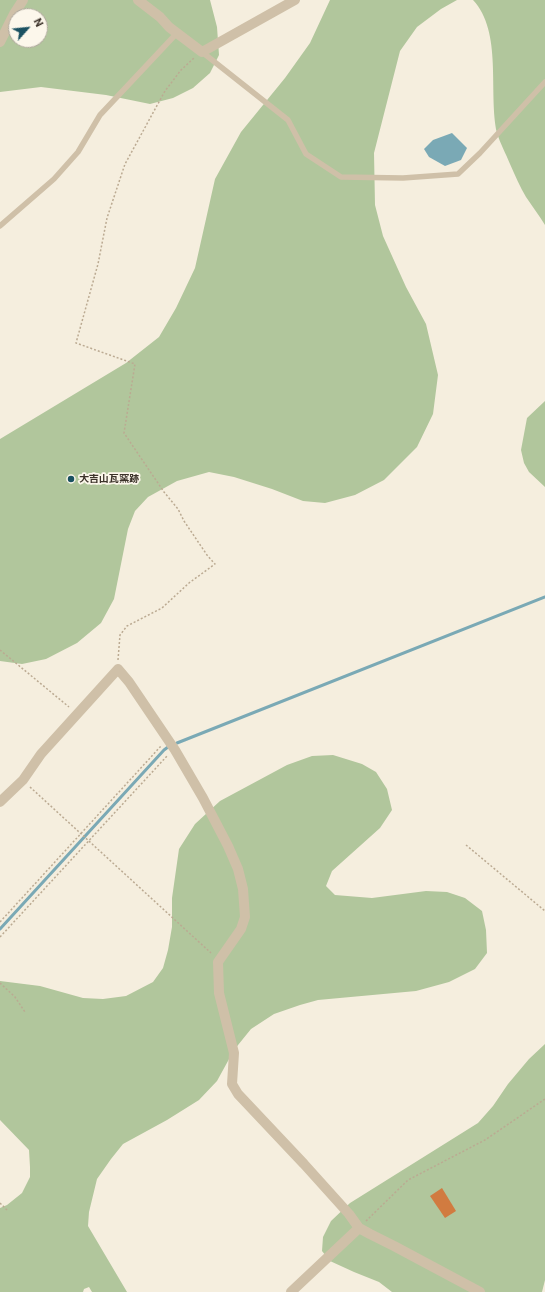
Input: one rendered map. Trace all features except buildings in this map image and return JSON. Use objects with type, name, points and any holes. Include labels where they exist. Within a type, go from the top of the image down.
[{"type":"street","points":[[0,42],[23,0]]},
{"type":"street","points":[[138,0],[202,52],[295,0]]},
{"type":"street","points":[[0,802],[23,780],[42,754],[118,669],[129,682],[175,750],[203,798],[228,846],[238,869],[243,889],[244,917],[241,929],[218,962],[219,993],[234,1053],[232,1084],[238,1094],[304,1164],[349,1214],[359,1228],[480,1292]]},
{"type":"street","points":[[291,1292],[359,1228]]},
{"type":"lane","points":[[0,226],[54,179],[78,152],[100,115],[177,33]]},
{"type":"lane","points":[[202,52],[288,120],[306,154],[341,178],[403,178],[458,174],[480,153],[545,82]]},
{"type":"path","points":[[118,669],[120,636],[127,626],[162,608],[189,583],[215,564],[207,555],[184,521],[178,509],[164,492],[124,433],[135,364],[76,343],[98,264],[107,218],[125,164],[165,91],[181,70],[202,52]]},
{"type":"path","points":[[0,650],[78,714]]},
{"type":"path","points":[[0,922],[82,834],[162,744]]},
{"type":"path","points":[[0,936],[167,756],[175,750]]},
{"type":"path","points":[[23,780],[211,953]]},
{"type":"path","points":[[466,845],[545,911]]},
{"type":"path","points":[[0,983],[15,997],[25,1012]]},
{"type":"path","points":[[359,1228],[408,1180],[485,1140],[545,1100]]},
{"type":"path","points":[[0,1203],[8,1211]]},
{"type":"green space","points":[[0,0],[210,0],[217,27],[219,55],[210,73],[193,88],[173,98],[150,104],[106,95],[41,87],[0,92]]},
{"type":"green space","points":[[330,0],[457,0],[441,9],[417,27],[400,51],[374,153],[375,205],[383,236],[406,287],[426,324],[438,375],[433,414],[417,447],[384,480],[355,495],[325,503],[303,501],[234,477],[209,472],[177,481],[148,497],[135,511],[128,529],[114,599],[101,623],[77,643],[46,659],[22,664],[0,661],[0,439],[126,363],[159,337],[176,308],[195,268],[215,179],[241,132],[285,78],[310,43]]},
{"type":"green space","points":[[473,0],[545,0],[545,225],[526,197],[501,145],[497,133],[493,64],[488,29],[482,13]]},
{"type":"green space","points":[[545,401],[545,487],[529,472],[524,463],[521,450],[527,418]]},
{"type":"green space","points":[[333,755],[362,764],[376,772],[387,789],[392,810],[380,828],[332,871],[326,886],[335,895],[372,898],[426,891],[447,892],[465,898],[482,911],[486,930],[487,953],[475,969],[449,982],[416,991],[318,1000],[274,1014],[251,1029],[234,1050],[217,1081],[199,1100],[167,1120],[123,1144],[97,1179],[89,1212],[88,1226],[127,1292],[92,1292],[89,1287],[84,1289],[83,1292],[0,1292],[0,1208],[7,1205],[22,1193],[30,1177],[30,1167],[29,1150],[0,1120],[0,981],[40,986],[83,998],[103,999],[126,996],[153,982],[163,968],[168,950],[172,927],[172,898],[179,849],[195,824],[220,801],[287,765],[312,756]]},
{"type":"green space","points":[[545,1044],[545,1280],[542,1292],[392,1292],[379,1282],[330,1261],[322,1251],[323,1237],[331,1221],[350,1203],[478,1123],[529,1059]]},
{"type":"water","points":[[452,133],[467,148],[461,160],[445,166],[429,157],[424,149],[433,140]]},
{"type":"waterway","points":[[177,743],[545,597]]},
{"type":"waterway","points":[[0,929],[168,747]]},
{"type":"place","name":"大吉山瓦窯跡","points":[[71,479]]}]
